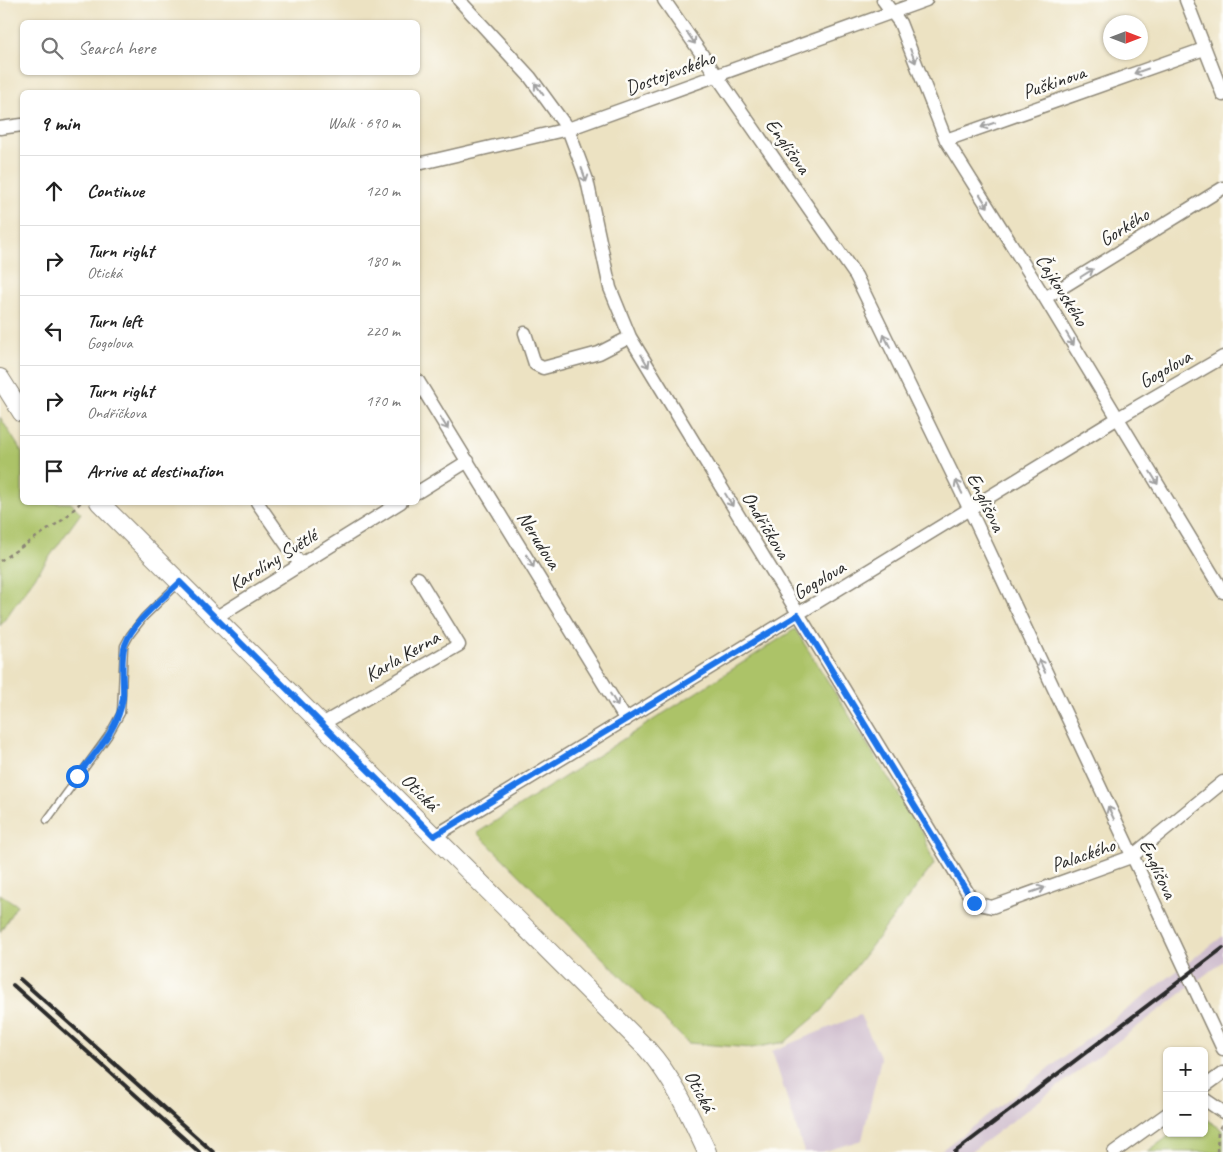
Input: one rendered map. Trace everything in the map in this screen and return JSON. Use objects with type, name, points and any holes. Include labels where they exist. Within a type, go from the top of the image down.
[{"type":"street","name":"Ondříčkova","points":[[459,0],[530,77],[568,129],[587,180],[610,288],[630,337],[974,903],[992,907]]},
{"type":"street","name":"Englišova","points":[[664,0],[856,276],[970,510],[1223,1049]]},
{"type":"street","name":"Čajkovského","points":[[883,0],[900,24],[946,140],[1045,298],[1223,592]]},
{"type":"street","name":"Dostojevského","points":[[422,163],[568,129],[926,0]]},
{"type":"street","points":[[1186,0],[1223,95]]},
{"type":"street","name":"Puškinova","points":[[946,140],[1204,49]]},
{"type":"street","points":[[0,128],[20,125]]},
{"type":"street","name":"Gorkého","points":[[1045,298],[1223,188]]},
{"type":"street","points":[[525,333],[535,364],[543,368],[599,353],[630,337]]},
{"type":"street","name":"Gogolova","points":[[434,836],[1118,418],[1223,357]]},
{"type":"street","points":[[0,378],[20,410]]},
{"type":"street","name":"Nerudova","points":[[420,385],[626,720]]},
{"type":"street","points":[[420,491],[468,461]]},
{"type":"street","name":"Otická","points":[[102,505],[660,1063],[680,1096],[707,1152]]},
{"type":"street","points":[[258,505],[300,564]]},
{"type":"street","name":"Karolíny Světlé","points":[[215,618],[396,505]]},
{"type":"street","name":"Karla Kerna","points":[[322,724],[459,645],[418,578]]},
{"type":"street","name":"Palackého","points":[[992,907],[1132,857],[1223,782]]},
{"type":"street","points":[[1208,1084],[1223,1073]]},
{"type":"street","points":[[1208,1102],[1223,1112]]},
{"type":"street","points":[[1114,1152],[1163,1117]]},
{"type":"lane","points":[[47,820],[108,736],[121,713],[124,646],[130,635],[144,617],[180,582]]},
{"type":"path","points":[[0,561],[64,519],[78,505]]},
{"type":"path","points":[[1217,1152],[1218,1131],[1223,1122]]},
{"type":"shaded area","points":[[1223,936],[1223,961],[1174,999],[971,1152],[939,1152]]},
{"type":"shaded area","points":[[860,1015],[881,1058],[862,1140],[822,1152],[804,1152],[772,1051]]},
{"type":"green space","points":[[0,417],[20,449],[20,505],[73,505],[81,513],[0,626]]},
{"type":"green space","points":[[795,629],[923,833],[934,864],[822,1011],[785,1042],[752,1048],[688,1043],[477,833]]},
{"type":"green space","points":[[0,894],[17,905],[0,932]]},
{"type":"green space","points":[[1208,1121],[1223,1130],[1223,1152],[1147,1152],[1168,1137],[1208,1137]]},
{"type":"railway","points":[[955,1152],[1223,948]]},
{"type":"railway","points":[[20,979],[213,1152]]},
{"type":"railway","points":[[13,985],[199,1152]]},
{"type":"route","points":[[77,776],[108,736],[121,713],[124,646],[144,617],[180,582],[434,836],[798,615],[974,903]]}]
